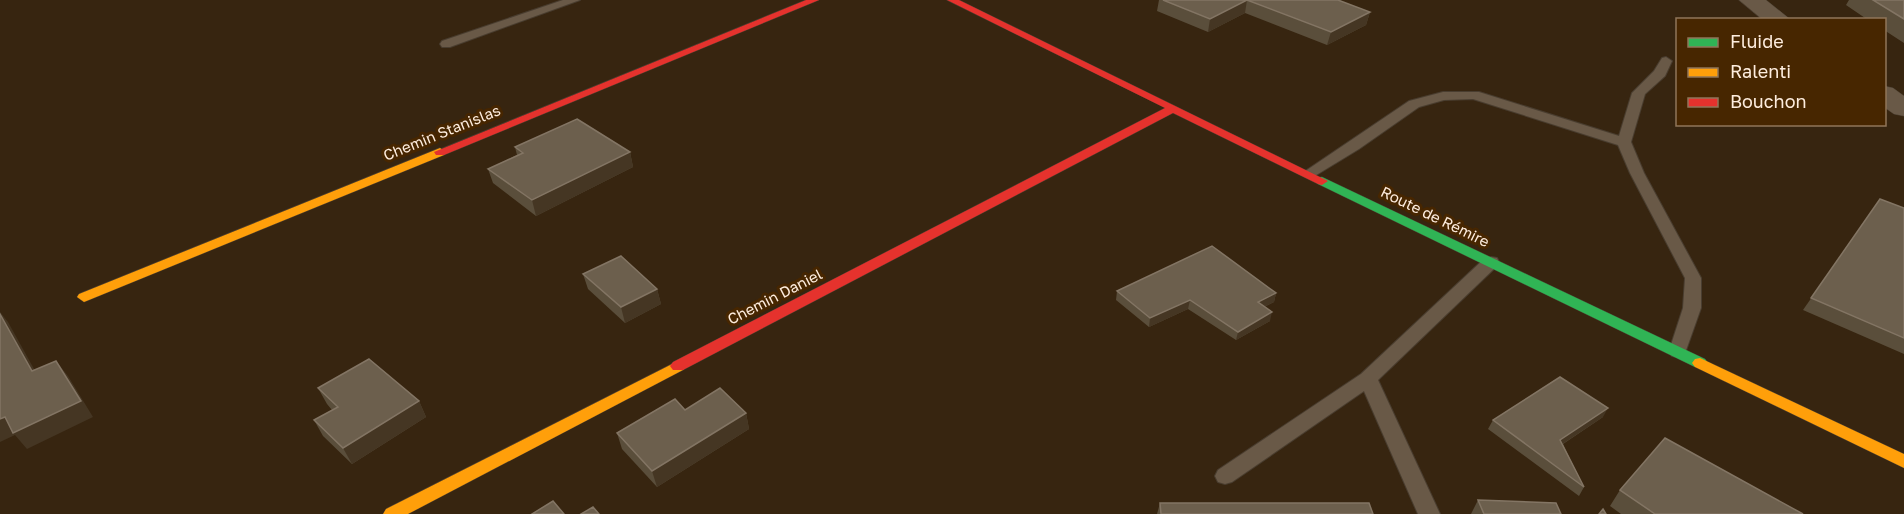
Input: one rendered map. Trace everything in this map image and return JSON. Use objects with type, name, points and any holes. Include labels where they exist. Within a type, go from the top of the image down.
[{"type":"street","name":"Chemin Stanislas","points":[[84,297],[813,0]]},
{"type":"street","name":"Route de Rémire","points":[[952,0],[1172,109],[1904,461]]},
{"type":"street","points":[[1751,0],[1776,18]]},
{"type":"street","points":[[1886,95],[1904,108]]},
{"type":"street","name":"Chemin Daniel","points":[[392,514],[1172,109]]},
{"type":"lane","points":[[446,44],[574,0]]},
{"type":"lane","points":[[1666,61],[1660,73],[1639,93],[1624,142],[1636,172],[1693,278],[1692,308],[1678,351]]},
{"type":"lane","points":[[1308,174],[1354,146],[1414,104],[1443,96],[1474,95],[1624,142]]},
{"type":"lane","points":[[1225,476],[1368,379],[1491,262]]},
{"type":"lane","points":[[1368,379],[1429,514]]},
{"type":"building","points":[[1163,0],[1247,0],[1210,19]]},
{"type":"building","points":[[1247,0],[1338,0],[1370,12],[1331,32]]},
{"type":"building","points":[[1873,0],[1904,0],[1904,19]]},
{"type":"building","points":[[577,119],[630,152],[532,200],[488,169],[523,153],[515,147]]},
{"type":"building","points":[[1880,199],[1904,208],[1904,338],[1811,298]]},
{"type":"building","points":[[1212,246],[1276,293],[1258,302],[1272,312],[1238,332],[1190,300],[1150,318],[1117,291]]},
{"type":"building","points":[[621,256],[657,289],[621,307],[583,274]]},
{"type":"building","points":[[0,314],[32,371],[56,361],[81,401],[13,433],[5,417],[0,419]]},
{"type":"building","points":[[369,359],[419,401],[343,448],[314,420],[338,407],[318,388]]},
{"type":"building","points":[[1560,377],[1608,408],[1560,440],[1584,487],[1493,420]]},
{"type":"building","points":[[720,388],[746,413],[652,471],[617,433],[675,399],[685,410]]},
{"type":"building","points":[[1665,438],[1803,514],[1655,514],[1620,490]]},
{"type":"building","points":[[1478,500],[1556,503],[1561,514],[1484,514]]},
{"type":"building","points":[[553,501],[564,514],[532,514]]},
{"type":"building","points":[[1160,503],[1369,503],[1373,514],[1161,514]]},
{"type":"building","points":[[593,507],[599,514],[581,514]]},
{"type":"traffic: fast","points":[[1322,181],[1700,363]]},
{"type":"traffic: slow","points":[[84,297],[440,152]]},
{"type":"traffic: slow","points":[[1700,363],[1904,461]]},
{"type":"traffic: slow","points":[[392,514],[678,366]]},
{"type":"traffic: jam","points":[[440,152],[814,0]]},
{"type":"traffic: jam","points":[[952,0],[1322,181]]},
{"type":"traffic: jam","points":[[678,366],[1172,109]]}]
